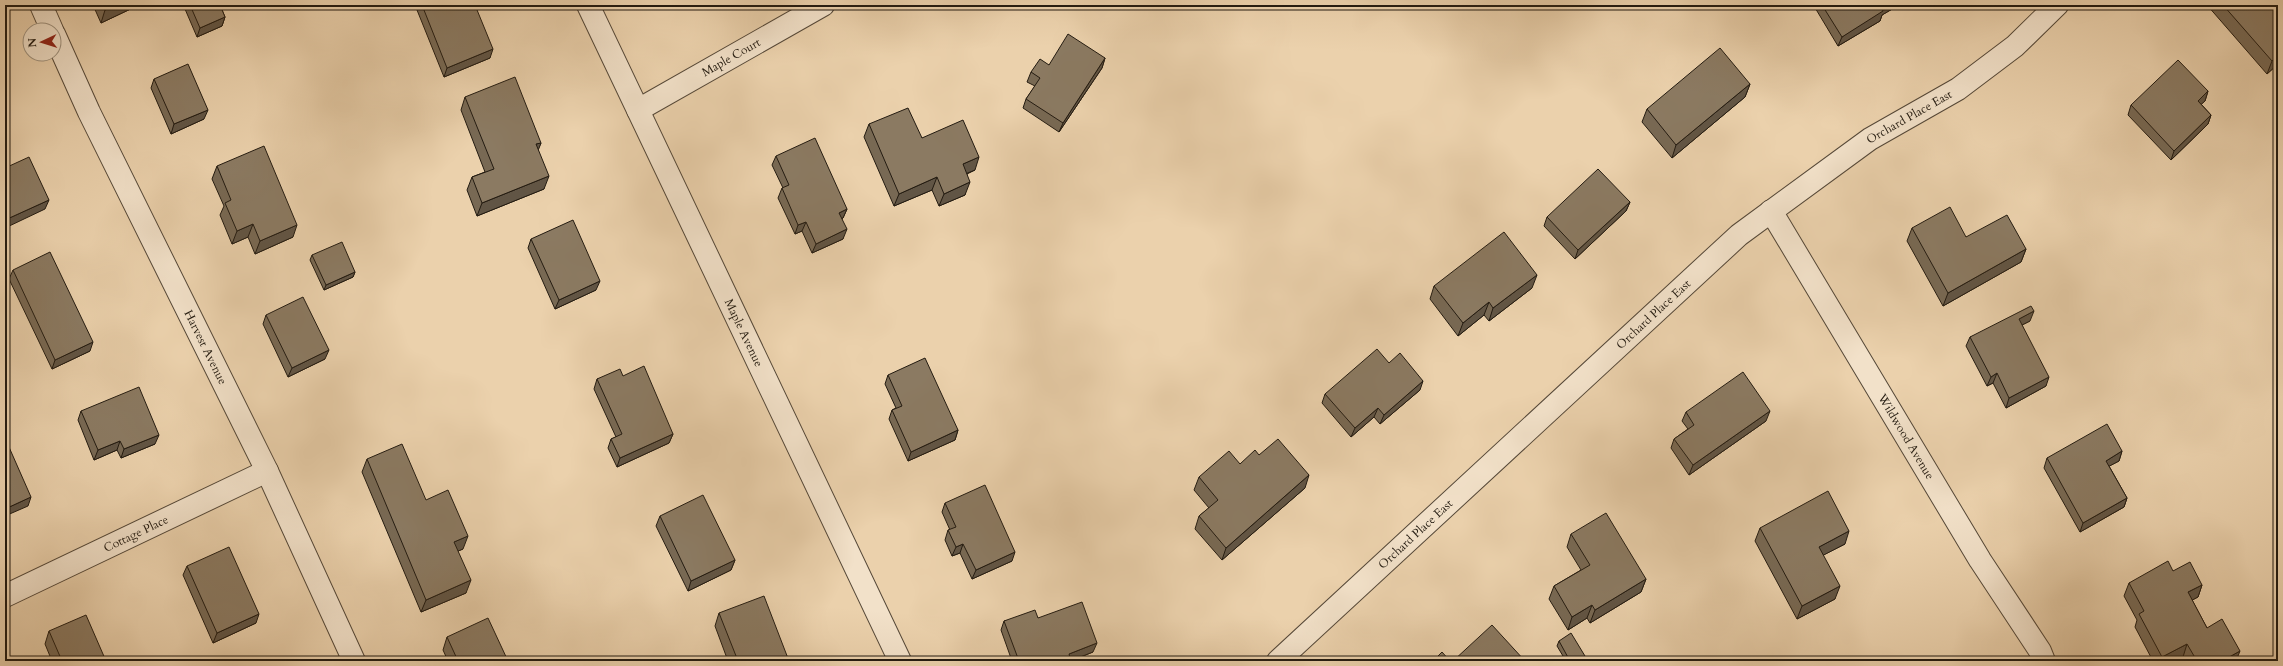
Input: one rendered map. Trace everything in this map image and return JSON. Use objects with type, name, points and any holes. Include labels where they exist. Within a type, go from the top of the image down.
[{"type":"street","points":[[41,5],[48,22]]},
{"type":"street","name":"Maple Avenue","points":[[588,5],[900,661]]},
{"type":"street","name":"Maple Court","points":[[638,110],[823,5]]},
{"type":"street","name":"Orchard Place East","points":[[1278,661],[1739,235],[1870,139],[1958,89],[2015,46],[2057,5]]},
{"type":"street","name":"Harvest Avenue","points":[[62,52],[89,112],[267,472],[354,661]]},
{"type":"street","name":"Wildwood Avenue","points":[[1771,212],[1980,560],[2040,651],[2044,661]]},
{"type":"street","name":"Cottage Place","points":[[5,596],[267,472]]},
{"type":"building","points":[[103,5],[116,5],[105,10]]},
{"type":"building","points":[[190,5],[220,5],[225,17],[200,28]]},
{"type":"building","points":[[422,5],[475,5],[493,49],[447,68]]},
{"type":"building","points":[[1822,5],[1887,5],[1882,8],[1883,11],[1842,37]]},
{"type":"building","points":[[2223,5],[2277,5],[2273,8],[2278,14],[2278,55],[2272,61]]},
{"type":"building","points":[[1068,34],[1105,58],[1063,123],[1026,99],[1040,78],[1031,72],[1040,59],[1049,65]]},
{"type":"building","points":[[1720,48],[1750,84],[1676,145],[1647,109]]},
{"type":"building","points":[[2178,60],[2208,91],[2198,101],[2211,115],[2174,151],[2131,105]]},
{"type":"building","points":[[188,64],[208,110],[174,124],[154,79]]},
{"type":"building","points":[[515,77],[541,143],[536,144],[549,176],[482,203],[472,177],[494,169],[465,97]]},
{"type":"building","points":[[908,108],[922,138],[963,120],[979,157],[963,164],[970,182],[944,194],[937,177],[899,194],[869,124]]},
{"type":"building","points":[[815,138],[847,209],[839,213],[847,229],[816,244],[806,222],[798,225],[782,188],[789,185],[776,156]]},
{"type":"building","points":[[264,146],[297,225],[260,241],[253,224],[237,231],[225,203],[231,200],[217,166]]},
{"type":"building","points":[[29,157],[49,200],[5,220],[5,168]]},
{"type":"building","points":[[1598,169],[1630,202],[1578,250],[1547,217]]},
{"type":"building","points":[[1950,207],[1966,237],[2007,215],[2026,249],[1948,293],[1912,228]]},
{"type":"building","points":[[573,220],[600,281],[559,300],[531,239]]},
{"type":"building","points":[[1504,232],[1537,275],[1493,308],[1489,302],[1463,323],[1434,286]]},
{"type":"building","points":[[342,242],[355,272],[326,285],[312,255]]},
{"type":"building","points":[[50,252],[93,342],[55,360],[13,270]]},
{"type":"building","points":[[303,297],[329,350],[292,368],[266,315]]},
{"type":"building","points":[[2031,306],[2034,311],[2019,319],[2049,377],[2009,398],[1997,373],[1991,377],[1970,337]]},
{"type":"building","points":[[1377,349],[1389,363],[1400,353],[1423,381],[1384,415],[1378,408],[1355,428],[1325,394]]},
{"type":"building","points":[[925,358],[958,430],[911,452],[892,410],[902,406],[888,375]]},
{"type":"building","points":[[644,366],[673,434],[620,458],[611,439],[622,434],[597,379],[620,369],[623,376]]},
{"type":"building","points":[[1743,372],[1770,411],[1693,465],[1674,439],[1694,425],[1686,412]]},
{"type":"building","points":[[139,387],[159,435],[124,449],[120,441],[98,450],[81,411]]},
{"type":"building","points":[[2107,424],[2122,451],[2106,461],[2127,498],[2083,523],[2047,458]]},
{"type":"building","points":[[5,438],[31,497],[5,509]]},
{"type":"building","points":[[1278,439],[1309,475],[1226,548],[1199,516],[1218,500],[1199,477],[1229,451],[1240,464],[1255,450],[1259,455]]},
{"type":"building","points":[[402,444],[426,500],[448,490],[468,536],[454,542],[471,580],[426,600],[367,459]]},
{"type":"building","points":[[985,485],[1015,552],[976,570],[963,544],[956,547],[948,530],[956,527],[945,503]]},
{"type":"building","points":[[1828,491],[1849,531],[1819,547],[1840,586],[1802,606],[1760,528]]},
{"type":"building","points":[[703,495],[735,560],[691,581],[660,516]]},
{"type":"building","points":[[1606,513],[1646,579],[1595,610],[1592,605],[1572,617],[1554,586],[1590,565],[1571,534]]},
{"type":"building","points":[[229,547],[259,614],[217,633],[187,566]]},
{"type":"building","points":[[2168,561],[2173,571],[2190,562],[2202,585],[2188,592],[2207,628],[2222,619],[2240,651],[2222,661],[2197,661],[2187,644],[2162,657],[2139,614],[2144,611],[2129,583]]},
{"type":"building","points":[[764,596],[789,661],[738,661],[719,613]]},
{"type":"building","points":[[1082,602],[1097,643],[1069,654],[1071,661],[1019,661],[1004,621],[1035,610],[1038,618]]},
{"type":"building","points":[[86,615],[106,661],[62,661],[49,631]]},
{"type":"building","points":[[488,618],[508,661],[458,661],[447,637]]},
{"type":"building","points":[[1492,625],[1525,661],[1453,661]]},
{"type":"building","points":[[1571,633],[1588,661],[1570,661],[1559,641]]},
{"type":"building","points":[[1442,652],[1450,661],[1433,661]]}]
